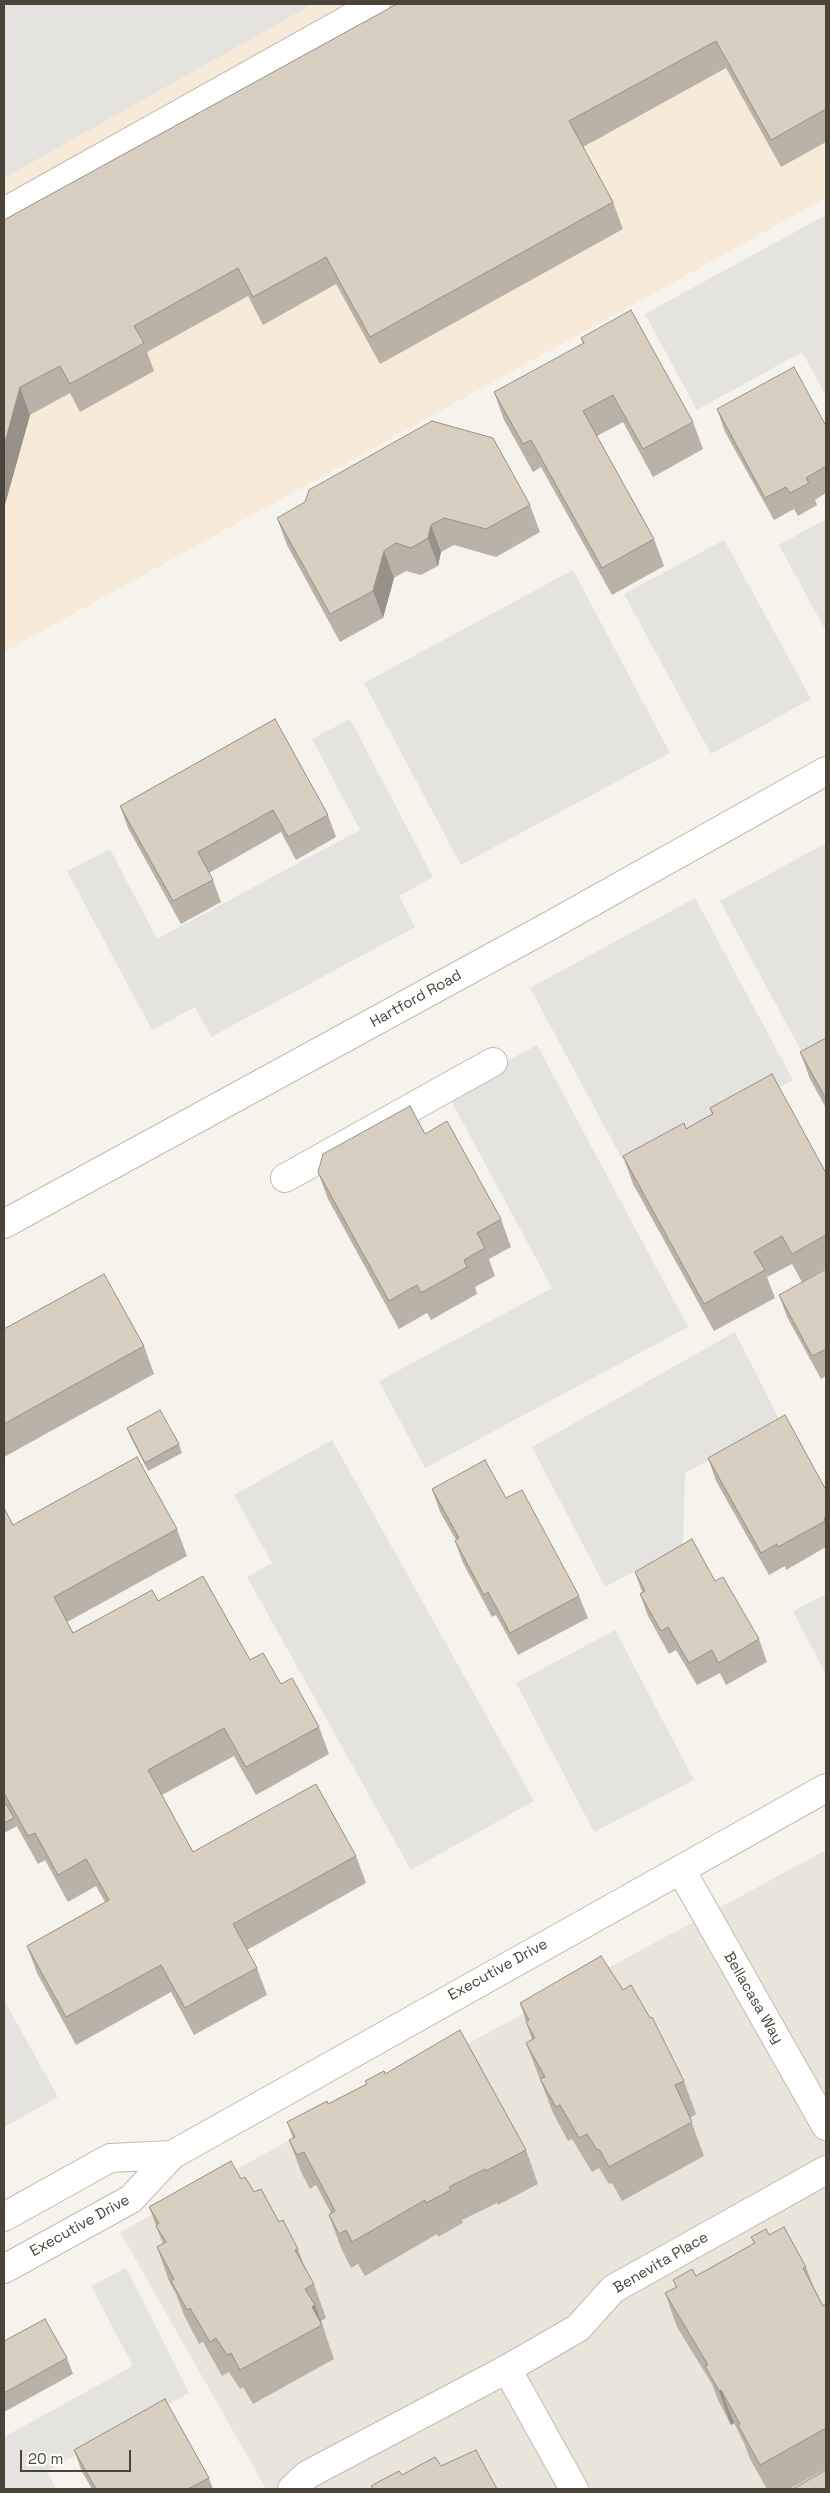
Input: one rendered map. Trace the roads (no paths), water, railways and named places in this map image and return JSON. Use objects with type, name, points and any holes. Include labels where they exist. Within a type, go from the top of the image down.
[{"type":"street","points":[[4,212],[376,4]]},
{"type":"street","name":"Hartford Road","points":[[4,1224],[553,924],[826,771]]},
{"type":"street","points":[[285,1178],[493,1062]]},
{"type":"street","name":"Executive Drive","points":[[4,2269],[131,2199],[172,2155],[555,1938],[826,1788]]},
{"type":"street","name":"Bellacasa Way","points":[[680,1870],[826,2126]]},
{"type":"street","name":"Executive Drive","points":[[4,2217],[110,2158],[172,2155]]},
{"type":"street","name":"Benevita Place","points":[[292,2489],[307,2475],[507,2369],[578,2328],[613,2289],[826,2170]]},
{"type":"street","points":[[507,2369],[574,2489]]}]
